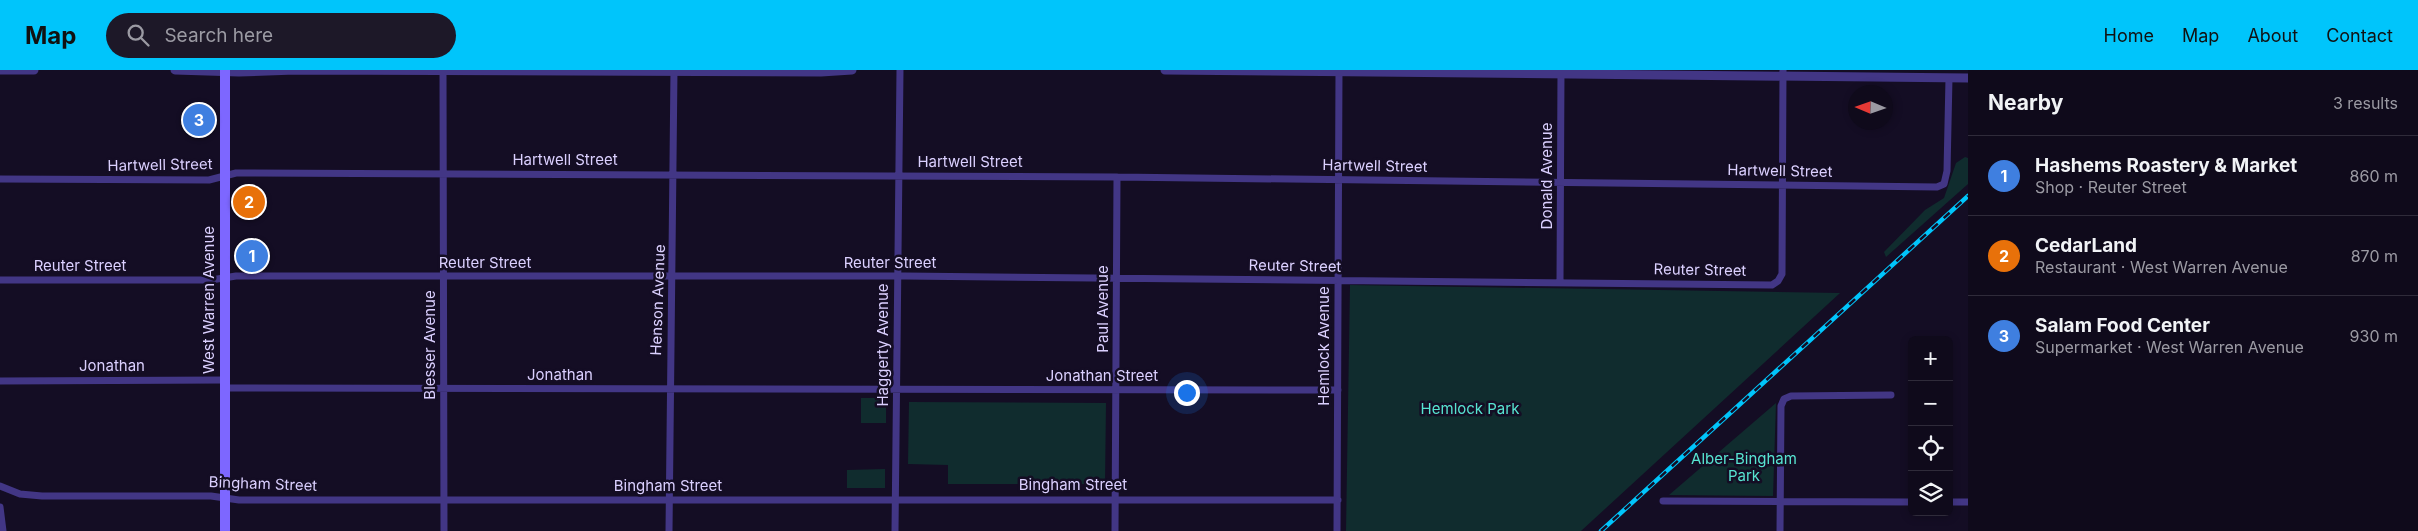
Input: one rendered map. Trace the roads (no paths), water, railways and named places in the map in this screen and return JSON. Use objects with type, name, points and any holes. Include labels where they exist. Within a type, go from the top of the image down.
[{"type":"main road","name":"West Warren Avenue","points":[[225,71],[225,531]]},
{"type":"street","points":[[0,70],[34,70]]},
{"type":"street","points":[[175,70],[852,70]]},
{"type":"street","name":"Haggerty Avenue","points":[[895,531],[900,70]]},
{"type":"street","points":[[1165,70],[1783,74],[1968,78]]},
{"type":"street","name":"Blesser Avenue","points":[[443,71],[444,531]]},
{"type":"street","name":"Henson Avenue","points":[[669,531],[669,389],[673,277],[674,71]]},
{"type":"street","name":"Hemlock Avenue","points":[[1337,531],[1339,71]]},
{"type":"street","name":"Donald Avenue","points":[[1560,282],[1561,72]]},
{"type":"street","points":[[1782,185],[1783,74]]},
{"type":"street","name":"Hartwell Street","points":[[0,179],[209,180],[236,173],[674,174],[1940,186],[1944,184],[1948,171],[1949,78]]},
{"type":"street","name":"Paul Avenue","points":[[1115,531],[1117,177]]},
{"type":"street","name":"Reuter Street","points":[[0,280],[224,279],[236,276],[897,276],[1772,285],[1778,281],[1782,274],[1782,185]]},
{"type":"street","name":"Jonathan","points":[[0,381],[224,384],[444,390],[896,388]]},
{"type":"street","name":"Jonathan Street","points":[[896,388],[1338,390]]},
{"type":"street","points":[[1780,531],[1781,406],[1784,399],[1791,396],[1891,395]]},
{"type":"street","name":"Bingham Street","points":[[0,486],[20,494],[42,496],[211,496],[225,498],[444,500],[1338,500]]},
{"type":"street","points":[[1663,502],[1908,502]]},
{"type":"street","points":[[1953,502],[1968,502]]},
{"type":"street","points":[[0,509],[2,531]]},
{"type":"railway","points":[[1601,531],[1968,196]]},
{"type":"place","name":"Salam Food Center","points":[[199,120]]},
{"type":"place","name":"CedarLand","points":[[249,202]]},
{"type":"place","name":"Hashems Roastery & Market","points":[[252,256]]},
{"type":"park label","name":"Hemlock Park","points":[[1470,409]]},
{"type":"park label","name":"Alber-Bingham Park","points":[[1744,468]]}]
